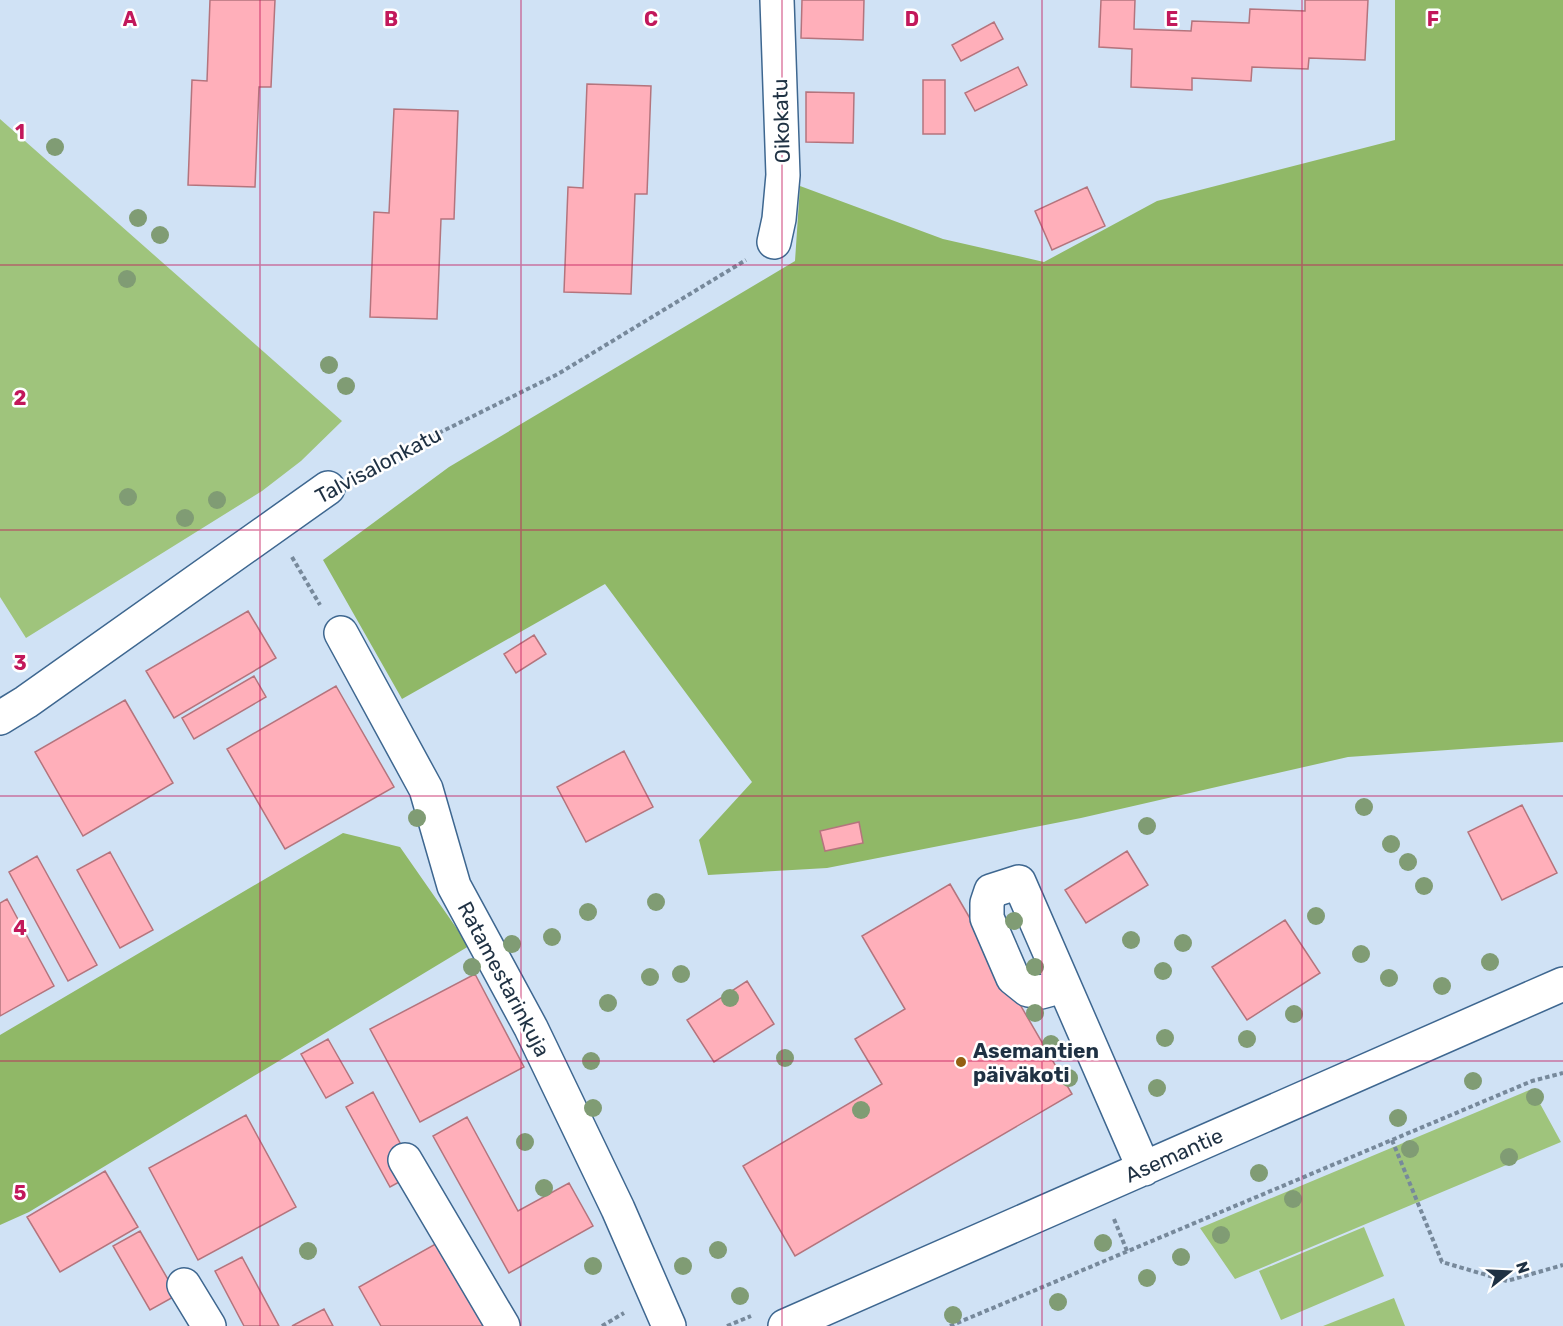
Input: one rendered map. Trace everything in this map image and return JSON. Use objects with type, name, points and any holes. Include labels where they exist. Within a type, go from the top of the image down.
[{"type":"street","name":"Oikokatu","points":[[774,242],[779,219],[783,175],[777,0]]},
{"type":"street","name":"Talvisalonkatu","points":[[0,718],[26,702],[328,488]]},
{"type":"street","name":"Ratamestarinkuja","points":[[341,633],[426,789],[454,886],[531,1028],[618,1209],[669,1326]]},
{"type":"street","points":[[1063,986],[1041,992],[1028,990],[1013,978],[987,918],[987,903],[992,891],[1019,882],[1144,1169]]},
{"type":"street","name":"Asemantie","points":[[785,1326],[1563,984]]},
{"type":"street","points":[[405,1160],[503,1326]]},
{"type":"street","points":[[184,1285],[209,1326]]},
{"type":"path","name":"Talvisalonkatu","points":[[328,488],[558,374],[774,242]]},
{"type":"path","points":[[273,526],[318,599]]},
{"type":"path","points":[[950,1326],[1532,1081],[1563,1073]]},
{"type":"path","points":[[1392,1140],[1442,1262],[1508,1281],[1563,1265]]},
{"type":"green space","points":[[1395,0],[1563,0],[1563,742],[1348,757],[1081,818],[827,868],[708,875],[699,840],[752,782],[605,584],[402,699],[323,560],[449,467],[795,261],[800,186],[943,239],[1044,262],[1157,201],[1395,140]]},
{"type":"green space","points":[[0,119],[342,421],[301,461],[262,491],[26,638],[0,597]]},
{"type":"green space","points":[[343,833],[400,847],[469,946],[29,1212],[0,1225],[0,1035]]},
{"type":"green space","points":[[1532,1089],[1561,1142],[1235,1279],[1200,1228]]},
{"type":"green space","points":[[1364,1227],[1384,1276],[1281,1320],[1259,1271]]},
{"type":"green space","points":[[1394,1298],[1405,1326],[1323,1326]]},
{"type":"building","points":[[210,0],[275,0],[271,87],[259,87],[255,187],[188,185],[192,80],[207,81]]},
{"type":"building","points":[[802,0],[864,0],[863,40],[801,38]]},
{"type":"building","points":[[1101,0],[1135,0],[1134,29],[1191,31],[1192,21],[1249,23],[1250,9],[1305,11],[1305,0],[1368,0],[1365,60],[1309,58],[1308,69],[1252,67],[1251,81],[1192,78],[1192,90],[1131,87],[1132,49],[1099,47]]},
{"type":"building","points":[[994,22],[1003,39],[961,61],[952,45]]},
{"type":"building","points":[[1018,67],[1027,85],[975,111],[965,93]]},
{"type":"building","points":[[923,80],[945,80],[945,134],[923,134]]},
{"type":"building","points":[[587,84],[651,86],[647,194],[635,194],[631,294],[564,292],[568,187],[583,188]]},
{"type":"building","points":[[806,92],[854,93],[853,143],[806,142]]},
{"type":"building","points":[[394,109],[458,111],[454,219],[441,219],[437,319],[370,317],[374,212],[389,213]]},
{"type":"building","points":[[1087,187],[1105,226],[1052,250],[1035,211]]},
{"type":"building","points":[[248,611],[276,658],[174,718],[146,671]]},
{"type":"building","points":[[534,635],[546,654],[516,673],[504,654]]},
{"type":"building","points":[[254,676],[266,697],[194,739],[182,718]]},
{"type":"building","points":[[336,686],[394,787],[285,849],[227,749]]},
{"type":"building","points":[[125,700],[173,783],[83,836],[35,752]]},
{"type":"building","points":[[624,751],[653,807],[586,842],[557,787]]},
{"type":"building","points":[[1522,805],[1557,873],[1502,900],[1468,832]]},
{"type":"building","points":[[859,822],[863,843],[825,851],[820,831]]},
{"type":"building","points":[[1127,851],[1148,885],[1086,923],[1065,890]]},
{"type":"building","points":[[110,852],[153,930],[120,948],[77,870]]},
{"type":"building","points":[[37,856],[97,965],[68,981],[9,872]]},
{"type":"building","name":"Asemantien päiväkoti","points":[[950,884],[1072,1094],[795,1256],[743,1166],[882,1084],[855,1039],[905,1009],[862,936]]},
{"type":"building","points":[[7,899],[54,986],[0,1016],[0,903]]},
{"type":"building","points":[[1285,920],[1320,973],[1247,1020],[1212,967]]},
{"type":"building","points":[[475,974],[524,1067],[420,1122],[370,1029]]},
{"type":"building","points":[[747,981],[774,1024],[714,1062],[687,1020]]},
{"type":"building","points":[[328,1039],[353,1083],[326,1098],[301,1054]]},
{"type":"building","points":[[373,1092],[416,1173],[390,1187],[346,1107]]},
{"type":"building","points":[[246,1115],[296,1207],[198,1260],[149,1168]]},
{"type":"building","points":[[467,1117],[518,1211],[569,1183],[593,1226],[509,1273],[433,1136]]},
{"type":"building","points":[[105,1171],[138,1227],[60,1272],[27,1217]]},
{"type":"building","points":[[140,1231],[177,1295],[150,1310],[113,1246]]},
{"type":"building","points":[[448,1237],[498,1326],[381,1326],[359,1287]]},
{"type":"building","points":[[242,1257],[279,1326],[244,1326],[215,1271]]},
{"type":"building","points":[[324,1309],[333,1326],[292,1326]]},
{"type":"place","name":"Asemantien päiväkoti","points":[[961,1062]]}]
